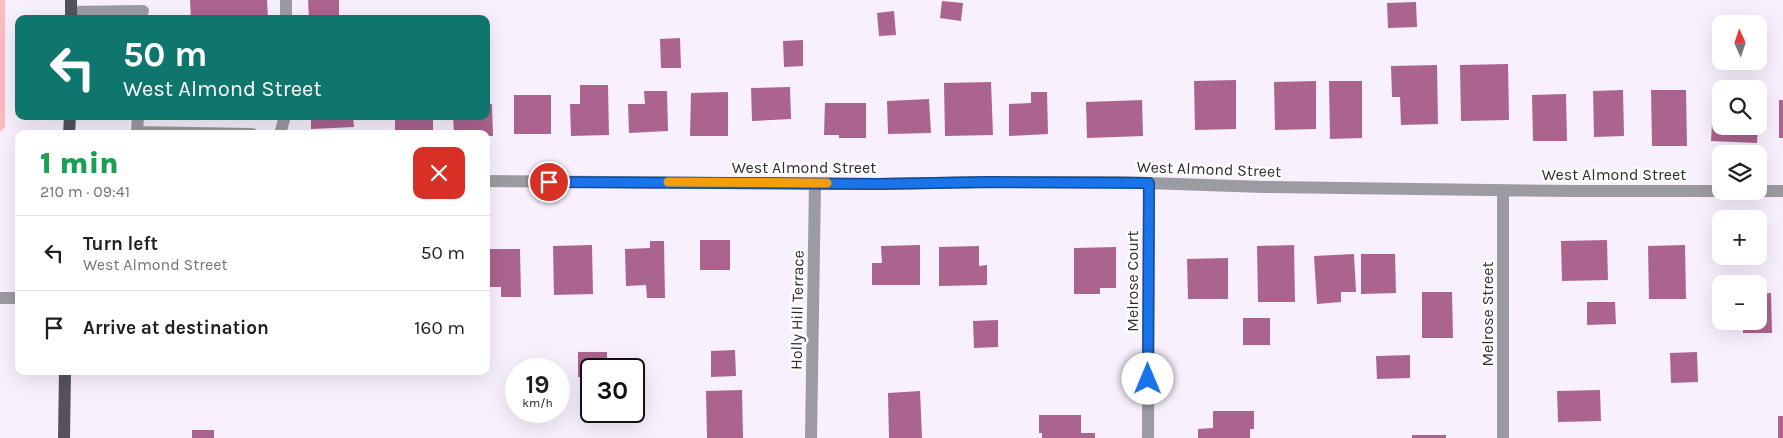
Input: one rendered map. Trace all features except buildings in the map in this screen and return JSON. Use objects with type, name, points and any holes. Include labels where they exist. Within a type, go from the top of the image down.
[{"type":"main road","points":[[64,438],[65,375]]},
{"type":"street","points":[[286,0],[286,15]]},
{"type":"street","points":[[71,10],[143,10]]},
{"type":"street","name":"West Almond Street","points":[[490,181],[1149,183],[1264,188],[1712,191]]},
{"type":"street","name":"Holly Hill Terrace","points":[[811,438],[815,183]]},
{"type":"street","name":"Melrose Court","points":[[1148,438],[1149,183]]},
{"type":"street","name":"Melrose Street","points":[[1503,438],[1504,190]]},
{"type":"street","points":[[1767,191],[1783,191]]},
{"type":"street","points":[[0,298],[15,298]]},
{"type":"shaded area","points":[[0,0],[5,0],[5,127],[0,132]]},
{"type":"slow traffic","points":[[668,182],[827,183]]},
{"type":"route","points":[[549,182],[1149,183],[1148,379]]}]
